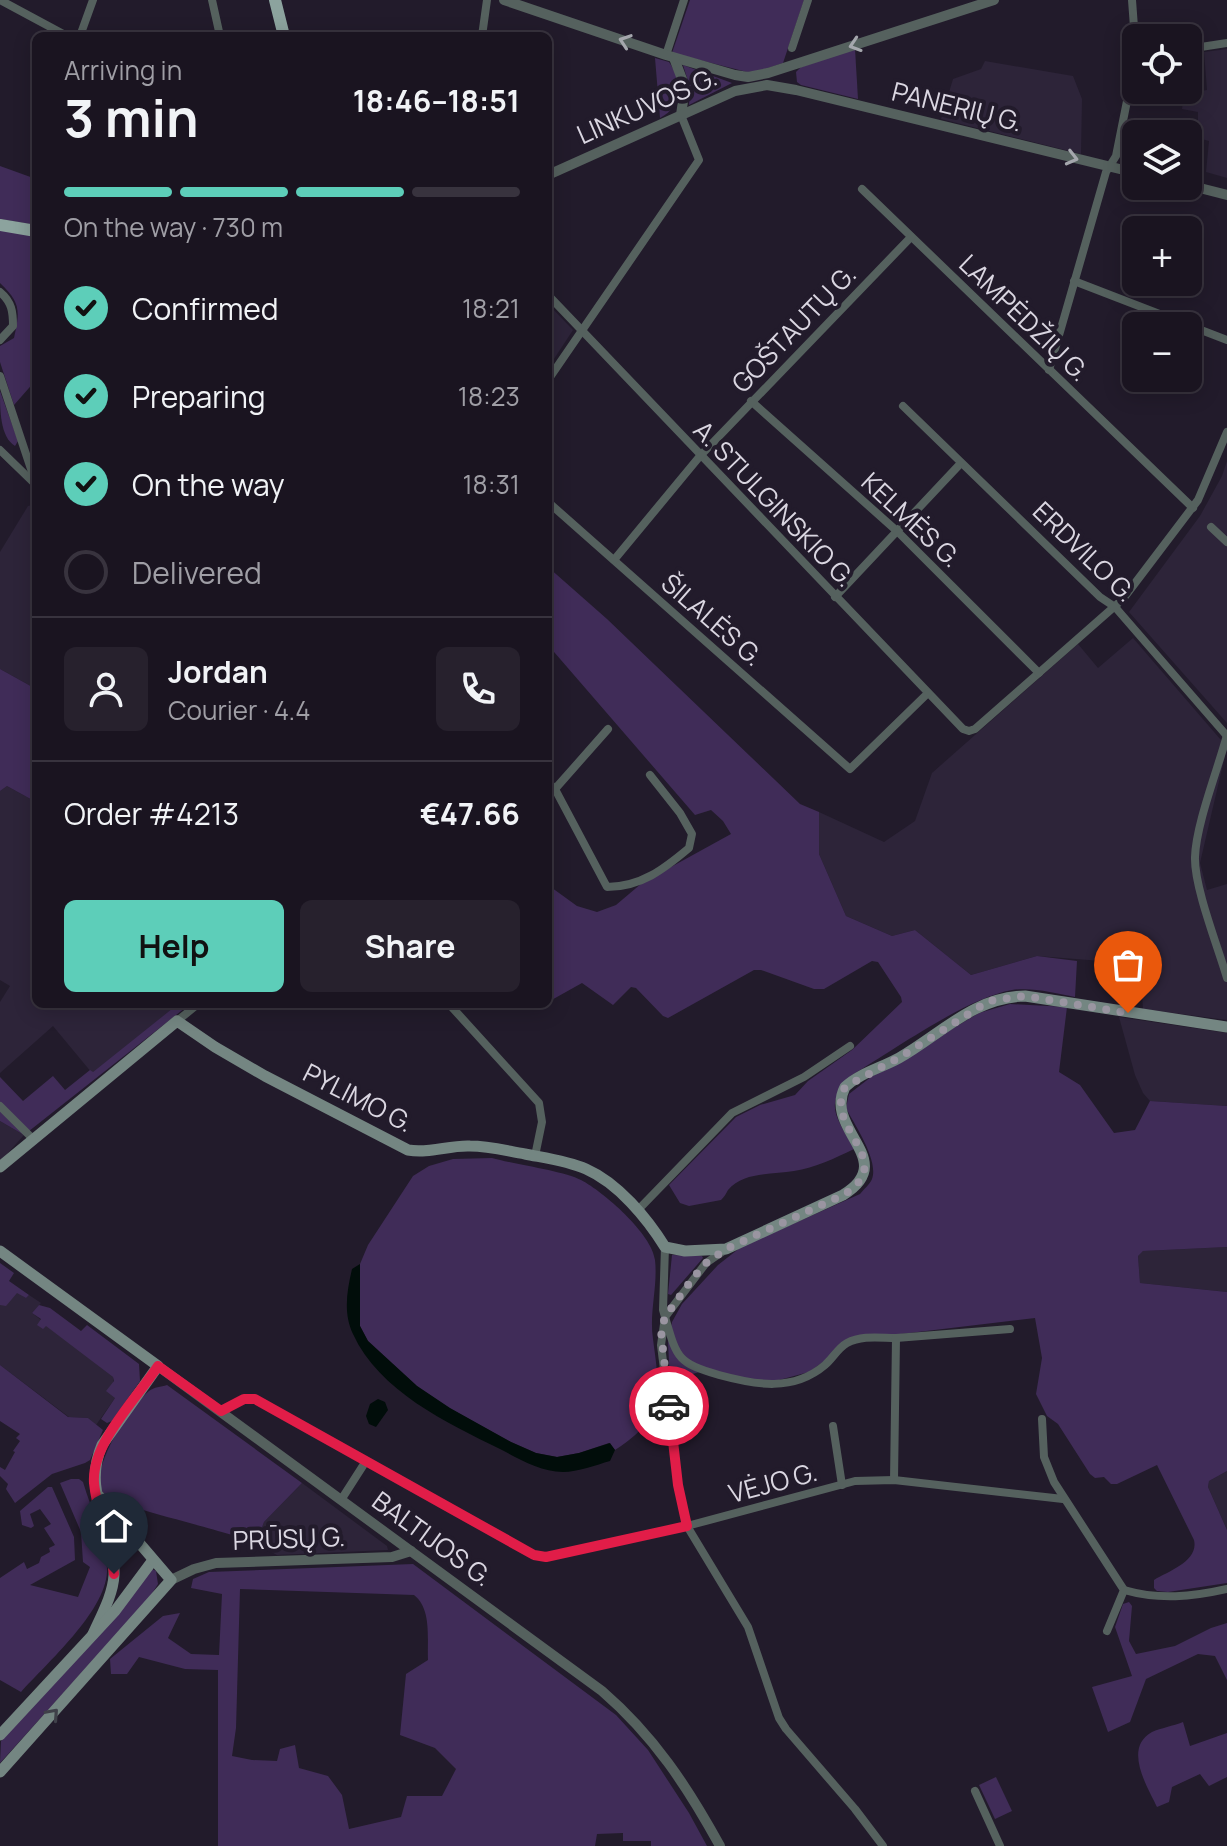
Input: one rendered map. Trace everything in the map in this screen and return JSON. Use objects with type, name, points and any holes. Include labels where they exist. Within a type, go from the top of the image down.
[{"type":"main road","points":[[275,0],[283,32]]},
{"type":"main road","points":[[0,225],[32,230]]},
{"type":"main road","points":[[665,1247],[685,1251],[726,1249],[843,1195],[859,1184],[865,1164],[861,1149],[840,1110],[839,1102],[845,1087],[902,1056],[989,1001],[1025,996],[1227,1027]]},
{"type":"main road","points":[[0,1167],[177,1021]]},
{"type":"main road","name":"PYLIMO G.","points":[[177,1021],[265,1076],[408,1150],[424,1152],[469,1146],[535,1156],[590,1170],[637,1211],[665,1247]]},
{"type":"main road","name":"BALTIJOS G.","points":[[0,1251],[158,1366]]},
{"type":"main road","points":[[93,1634],[108,1600],[114,1574],[94,1470],[102,1445],[158,1366]]},
{"type":"main road","points":[[96,1493],[171,1580]]},
{"type":"main road","points":[[0,1735],[115,1611],[153,1560]]},
{"type":"main road","name":"PRŪSŲ G.","points":[[0,1772],[171,1580]]},
{"type":"street","points":[[0,0],[60,32]]},
{"type":"street","points":[[81,32],[93,0]]},
{"type":"street","points":[[212,0],[219,32]]},
{"type":"street","points":[[483,32],[487,0]]},
{"type":"street","points":[[504,0],[670,56]]},
{"type":"street","points":[[552,374],[699,160],[681,115],[685,87],[670,56],[684,0]]},
{"type":"street","points":[[792,48],[808,0]]},
{"type":"street","name":"LINKUVOS G.","points":[[670,56],[740,77],[755,76],[994,0]]},
{"type":"street","points":[[1132,0],[1134,24]]},
{"type":"street","points":[[1202,47],[1227,43]]},
{"type":"street","points":[[796,90],[792,78],[797,63]]},
{"type":"street","name":"LINKUVOS G.","points":[[552,173],[745,87],[767,85]]},
{"type":"street","name":"PANERIŲ G.","points":[[767,85],[1122,170]]},
{"type":"street","points":[[1049,370],[1109,167],[1116,156],[1126,104]]},
{"type":"street","name":"LAMPĖDŽIŲ G.","points":[[862,189],[1193,508]]},
{"type":"street","points":[[1202,189],[1227,195]]},
{"type":"street","name":"GOŠTAUTŲ G.","points":[[614,560],[700,456],[911,237]]},
{"type":"street","points":[[1074,281],[1227,340]]},
{"type":"street","points":[[0,292],[13,311],[13,326],[0,340]]},
{"type":"street","name":"A. STULGINSKIO G.","points":[[552,299],[963,729],[975,729],[1039,673]]},
{"type":"street","points":[[0,376],[32,473]]},
{"type":"street","name":"KELMĖS G.","points":[[751,401],[898,532],[1039,673]]},
{"type":"street","name":"ERDVILO G.","points":[[903,406],[1100,597],[1115,607],[1227,736]]},
{"type":"street","points":[[1039,673],[1115,607],[1193,508],[1209,480],[1227,432]]},
{"type":"street","points":[[0,450],[32,481]]},
{"type":"street","points":[[835,597],[961,463]]},
{"type":"street","name":"ŠILALĖS G.","points":[[552,506],[850,769],[928,693]]},
{"type":"street","points":[[1211,527],[1227,542]]},
{"type":"street","points":[[608,729],[552,785],[607,887],[641,883],[689,848],[692,834],[680,813],[650,775]]},
{"type":"street","points":[[1227,736],[1197,840],[1195,859],[1227,978]]},
{"type":"street","points":[[177,1021],[193,1008]]},
{"type":"street","points":[[453,1008],[539,1103],[542,1122],[535,1156]]},
{"type":"street","points":[[637,1211],[732,1113],[804,1077],[850,1046]]},
{"type":"street","points":[[0,1106],[32,1138]]},
{"type":"street","points":[[665,1247],[663,1310],[674,1347],[685,1362],[695,1368],[764,1386],[786,1383],[814,1373],[847,1343],[869,1338],[1010,1329]]},
{"type":"street","points":[[726,1249],[706,1263],[665,1317],[661,1344],[678,1485],[687,1526],[748,1627],[779,1718],[883,1846]]},
{"type":"street","points":[[894,1480],[896,1338]]},
{"type":"street","name":"BALTIJOS G.","points":[[158,1366],[581,1675],[632,1718],[673,1768],[720,1846]]},
{"type":"street","name":"VĖJO G.","points":[[221,1411],[244,1399],[255,1399],[534,1555],[546,1557],[687,1526],[855,1481],[894,1480],[1063,1499]]},
{"type":"street","points":[[1042,1419],[1044,1457],[1063,1499],[1124,1590],[1169,1597],[1227,1589]]},
{"type":"street","points":[[833,1426],[842,1485]]},
{"type":"street","points":[[341,1500],[366,1461]]},
{"type":"street","name":"PRŪSŲ G.","points":[[171,1580],[216,1563],[392,1557],[411,1551]]},
{"type":"street","points":[[1107,1631],[1124,1590]]},
{"type":"street","points":[[975,1791],[1000,1846]]},
{"type":"shaded area","points":[[690,0],[804,0],[783,63],[747,72],[672,53]]},
{"type":"shaded area","points":[[855,49],[858,99],[797,82],[796,72],[801,67]]},
{"type":"shaded area","points":[[1227,49],[1227,178],[1206,172],[1209,141],[1202,139],[1202,120],[1198,120],[1198,112],[1182,109],[1183,104],[1202,104],[1202,91],[1207,90],[1204,52]]},
{"type":"shaded area","points":[[655,58],[669,62],[678,85],[677,100],[660,118]]},
{"type":"shaded area","points":[[985,61],[1073,76],[1082,99],[1081,154],[941,119],[953,79],[981,69]]},
{"type":"shaded area","points":[[683,65],[732,83],[689,105],[690,87]]},
{"type":"shaded area","points":[[0,166],[32,178],[32,224],[0,219]]},
{"type":"shaded area","points":[[0,230],[32,235],[32,385],[14,405],[0,362],[0,346],[14,338],[18,314],[12,296],[0,283]]},
{"type":"shaded area","points":[[552,308],[573,330],[552,362]]},
{"type":"shaded area","points":[[0,391],[18,441],[15,446],[4,430]]},
{"type":"shaded area","points":[[1227,461],[1227,723],[1129,612],[1200,516]]},
{"type":"shaded area","points":[[32,505],[32,687],[0,669],[0,552],[28,506]]},
{"type":"shaded area","points":[[552,571],[607,619],[800,804],[819,812],[819,854],[846,916],[892,936],[915,930],[971,975],[1037,956],[1077,961],[1075,997],[1019,989],[994,995],[952,1014],[852,1075],[843,1086],[837,1095],[835,1111],[854,1149],[810,1168],[742,1180],[728,1190],[721,1200],[689,1206],[680,1203],[669,1185],[736,1117],[760,1105],[795,1095],[808,1081],[852,1050],[902,1002],[878,962],[872,961],[824,989],[814,989],[754,970],[668,1018],[636,988],[631,987],[613,1005],[582,983],[552,1000],[552,888],[577,906],[597,912],[616,905],[642,883],[731,834],[711,810],[695,815],[552,650]]},
{"type":"shaded area","points":[[1133,638],[1227,747],[1200,863],[1207,890],[1227,884],[1227,1020],[1143,1009],[1140,964],[1037,956],[971,975],[915,930],[892,936],[846,916],[819,854],[819,812],[884,842],[915,821],[932,773],[1078,644],[1098,668]]},
{"type":"shaded area","points":[[0,669],[32,687],[32,800],[7,786],[0,791]]},
{"type":"shaded area","points":[[7,786],[32,800],[32,1008],[172,1009],[92,1073],[53,1026],[0,1073],[0,1002],[10,986],[0,980],[0,791]]},
{"type":"shaded area","points":[[1010,1004],[1067,1007],[1059,1072],[1080,1085],[1114,1133],[1135,1130],[1150,1101],[1227,1106],[1227,1247],[1143,1251],[1138,1256],[1140,1283],[1227,1292],[1227,1471],[1209,1481],[1208,1487],[1227,1530],[1227,1583],[1168,1592],[1154,1588],[1154,1580],[1175,1569],[1192,1554],[1194,1540],[1157,1465],[1117,1484],[1111,1484],[1104,1477],[1095,1478],[1058,1424],[1047,1416],[1036,1394],[1042,1358],[1035,1318],[859,1336],[809,1372],[764,1384],[709,1369],[670,1381],[668,1343],[672,1322],[682,1304],[718,1265],[741,1247],[860,1194],[871,1181],[873,1171],[869,1152],[846,1108],[849,1094],[871,1077],[979,1013]]},
{"type":"shaded area","points":[[173,1008],[185,1008],[24,1135],[0,1121],[0,1077],[23,1101],[53,1076],[65,1090],[90,1070],[93,1072]]},
{"type":"shaded area","points":[[1119,1017],[1227,1033],[1227,1106],[1150,1101],[1135,1075]]},
{"type":"shaded area","points":[[0,1121],[24,1135],[0,1162]]},
{"type":"shaded area","points":[[492,1158],[581,1180],[626,1215],[652,1250],[656,1270],[652,1329],[658,1389],[656,1402],[644,1426],[615,1450],[609,1443],[557,1457],[536,1453],[511,1442],[449,1408],[417,1386],[368,1341],[360,1326],[360,1264],[368,1245],[413,1176],[429,1166],[453,1159]]},
{"type":"shaded area","points":[[1227,1247],[1227,1292],[1140,1283],[1138,1256],[1143,1251]]},
{"type":"shaded area","points":[[672,1255],[703,1258],[671,1295],[668,1294]]},
{"type":"shaded area","points":[[0,1263],[14,1273],[9,1281],[29,1295],[26,1298],[17,1293],[6,1306],[0,1305]]},
{"type":"shaded area","points":[[360,1264],[360,1326],[368,1341],[417,1386],[450,1408],[536,1453],[557,1457],[610,1443],[615,1450],[610,1461],[569,1472],[538,1467],[458,1428],[397,1389],[365,1354],[350,1326],[347,1310],[349,1285],[352,1269]]},
{"type":"shaded area","points":[[17,1292],[41,1303],[32,1313],[113,1377],[115,1398],[96,1425],[88,1418],[69,1417],[0,1365],[0,1305]]},
{"type":"shaded area","points":[[39,1305],[50,1308],[81,1331],[87,1325],[139,1364],[140,1381],[112,1421],[107,1423],[101,1419],[115,1398],[106,1391],[114,1381],[113,1377],[46,1326],[43,1329],[37,1325],[41,1319],[32,1313]]},
{"type":"shaded area","points":[[0,1365],[68,1417],[88,1418],[103,1430],[90,1460],[52,1474],[15,1503],[6,1489],[8,1484],[0,1476],[0,1467],[5,1470],[20,1441],[16,1438],[20,1434],[0,1421]]},
{"type":"shaded area","points":[[167,1385],[302,1483],[264,1522],[256,1544],[127,1505],[103,1494],[101,1470],[113,1439],[141,1399],[151,1390]]},
{"type":"shaded area","points":[[378,1399],[385,1402],[388,1410],[376,1427],[369,1424],[366,1416],[370,1404]]},
{"type":"shaded area","points":[[1227,1471],[1227,1530],[1208,1487],[1209,1481]]},
{"type":"shaded area","points":[[71,1479],[83,1482],[102,1538],[107,1561],[104,1587],[86,1620],[21,1692],[0,1680],[0,1578],[24,1562],[27,1569],[39,1563],[41,1557],[50,1552],[49,1548],[55,1545],[44,1528],[51,1524],[40,1509],[30,1514],[34,1526],[31,1528],[22,1525],[20,1511],[52,1487],[74,1537],[75,1560],[30,1585],[78,1597],[90,1567],[83,1562],[81,1532],[60,1483]]},
{"type":"shaded area","points":[[302,1483],[387,1546],[388,1550],[277,1555],[256,1544],[264,1522]]},
{"type":"shaded area","points":[[413,1564],[616,1715],[648,1750],[707,1846],[651,1846],[651,1841],[623,1841],[623,1833],[597,1834],[595,1846],[218,1846],[218,1670],[185,1669],[139,1657],[127,1674],[111,1674],[110,1659],[163,1616],[180,1613],[168,1638],[191,1654],[219,1655],[222,1594],[191,1588],[193,1579],[209,1572]],"holes":[[[240,1589],[414,1595],[426,1616],[428,1660],[406,1674],[400,1735],[435,1748],[456,1769],[442,1796],[407,1796],[401,1817],[349,1829],[342,1795],[328,1776],[299,1768],[295,1745],[280,1749],[277,1761],[232,1756],[236,1728]]]},
{"type":"shaded area","points":[[152,1569],[156,1571],[158,1584],[149,1598],[0,1763],[1,1741],[115,1616]]},
{"type":"shaded area","points":[[1129,1602],[1132,1606],[1129,1641],[1136,1654],[1175,1646],[1227,1623],[1227,1680],[1215,1656],[1198,1654],[1146,1679],[1130,1722],[1108,1732],[1092,1687],[1132,1676],[1115,1627],[1123,1604]]},
{"type":"shaded area","points":[[1183,1722],[1190,1746],[1227,1733],[1227,1777],[1209,1786],[1200,1774],[1172,1787],[1169,1802],[1157,1807],[1143,1778],[1139,1748],[1143,1739],[1152,1732]]},
{"type":"shaded area","points":[[996,1777],[1012,1811],[995,1819],[979,1785]]},
{"type":"way so far","points":[[669,1406],[661,1331],[665,1317],[693,1278],[706,1263],[726,1249],[843,1195],[859,1184],[865,1164],[861,1149],[843,1120],[839,1102],[851,1081],[902,1056],[989,1001],[1025,996],[1128,1013]]},
{"type":"route","points":[[114,1574],[111,1548],[94,1483],[94,1470],[102,1445],[158,1366],[221,1411],[244,1399],[255,1399],[534,1555],[546,1557],[687,1526],[678,1485],[669,1406]]}]
